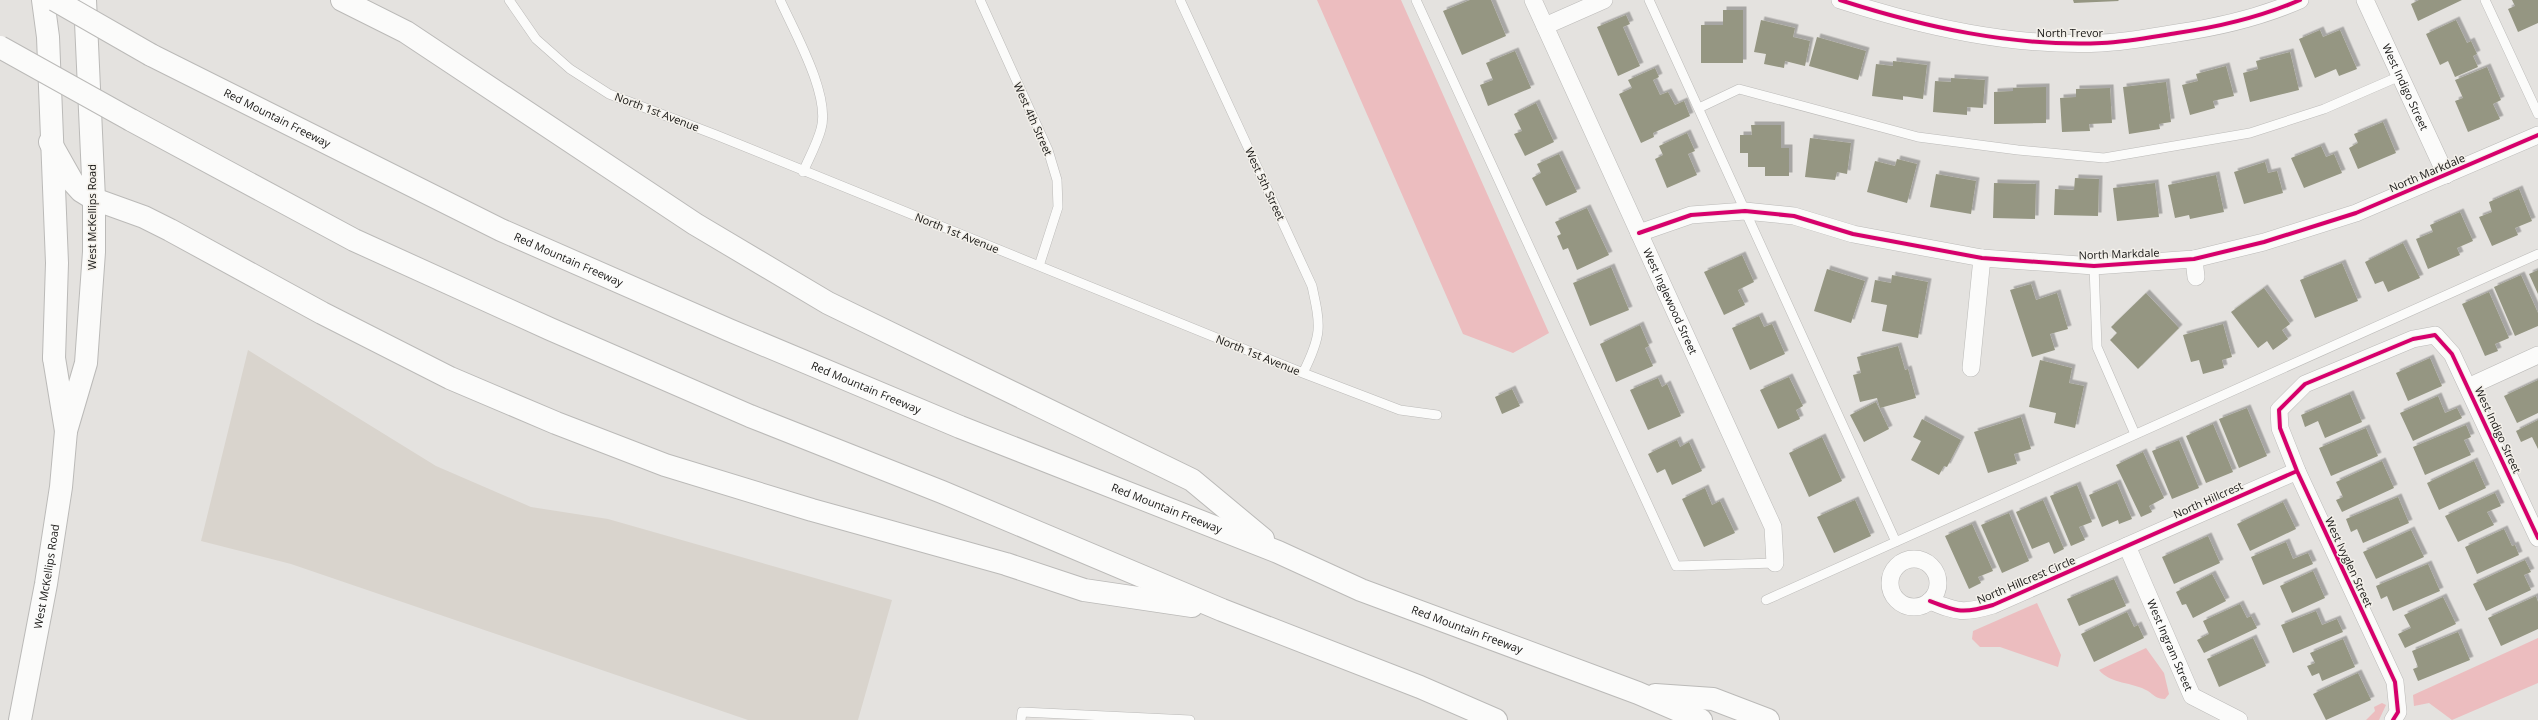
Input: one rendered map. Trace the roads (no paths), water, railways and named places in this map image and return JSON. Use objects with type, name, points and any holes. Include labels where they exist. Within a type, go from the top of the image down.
[{"type":"main road","name":"West McKellips Road","points":[[43,0],[48,37],[50,142],[57,263],[54,358],[66,431]]},
{"type":"main road","name":"Red Mountain Freeway","points":[[55,0],[151,55],[508,233],[736,333],[960,427],[1278,552],[1362,590],[1638,693],[1701,720]]},
{"type":"main road","name":"West McKellips Road","points":[[20,720],[46,584],[66,431],[86,363],[94,252],[94,199],[85,0]]},
{"type":"main road","points":[[342,0],[406,32],[682,215],[828,303],[1192,480],[1278,552]]},
{"type":"main road","points":[[0,47],[131,120],[354,240],[550,329],[750,416],[942,492],[1222,610],[1420,687],[1496,720]]},
{"type":"main road","points":[[50,142],[72,181],[81,191],[94,199],[144,217],[170,230],[322,313],[450,378],[556,423],[665,465],[812,510],[1006,564],[1084,590],[1222,610]]},
{"type":"main road","points":[[1638,693],[1713,699],[1768,720]]},
{"type":"street","name":"West Inglewood Street","points":[[1533,0],[1772,527],[1775,563]]},
{"type":"street","points":[[1545,26],[1604,0]]},
{"type":"street","name":"North Trevor","points":[[1840,0],[1883,14],[1965,33],[2040,42],[2102,43],[2213,28],[2281,8],[2300,0]]},
{"type":"street","name":"West Indigo Street","points":[[2365,0],[2446,175]]},
{"type":"street","name":"North Markdale","points":[[1639,233],[1691,215],[1745,211],[1794,216],[1867,237],[1982,258],[2094,266],[2194,259],[2264,242],[2356,214],[2538,135]]},
{"type":"street","points":[[1971,368],[1982,258]]},
{"type":"street","points":[[2194,259],[2196,277]]},
{"type":"street","name":"West Indigo Street","points":[[2280,410],[2305,384],[2413,340],[2435,335],[2452,354],[2538,538]]},
{"type":"street","points":[[2468,387],[2538,355]]},
{"type":"street","name":"West Ivyglen Street","points":[[2280,410],[2280,428],[2297,471],[2395,682],[2398,712],[2393,720]]},
{"type":"street","name":"North Hillcrest","points":[[2127,546],[2297,471]]},
{"type":"street","name":"North Hillcrest Circle","points":[[1930,601],[1957,611],[1971,612],[1993,605],[2127,546]]},
{"type":"street","name":"West Ingram Street","points":[[2127,546],[2192,696],[2238,720]]},
{"type":"lane","name":"North 1st Avenue","points":[[509,0],[536,39],[570,70],[609,94],[716,135],[803,172],[1303,373],[1400,410],[1437,415]]},
{"type":"lane","points":[[780,0],[813,70],[821,100],[822,128],[803,172]]},
{"type":"lane","name":"West 4th Street","points":[[980,0],[1048,150],[1057,180],[1058,208],[1039,266]]},
{"type":"lane","name":"West 5th Street","points":[[1180,0],[1312,286],[1320,320],[1316,348],[1303,373]]},
{"type":"lane","points":[[1416,0],[1676,566],[1775,563]]},
{"type":"lane","points":[[1650,0],[1896,542]]},
{"type":"lane","points":[[2485,0],[2538,114]]},
{"type":"lane","points":[[1699,108],[1739,89],[1918,138],[2018,150],[2104,158],[2250,133],[2324,109],[2400,76]]},
{"type":"lane","points":[[1766,600],[2538,254]]},
{"type":"lane","points":[[2094,266],[2097,347],[2135,434]]},
{"type":"lane","points":[[1021,720],[1022,712],[1190,720]]}]
